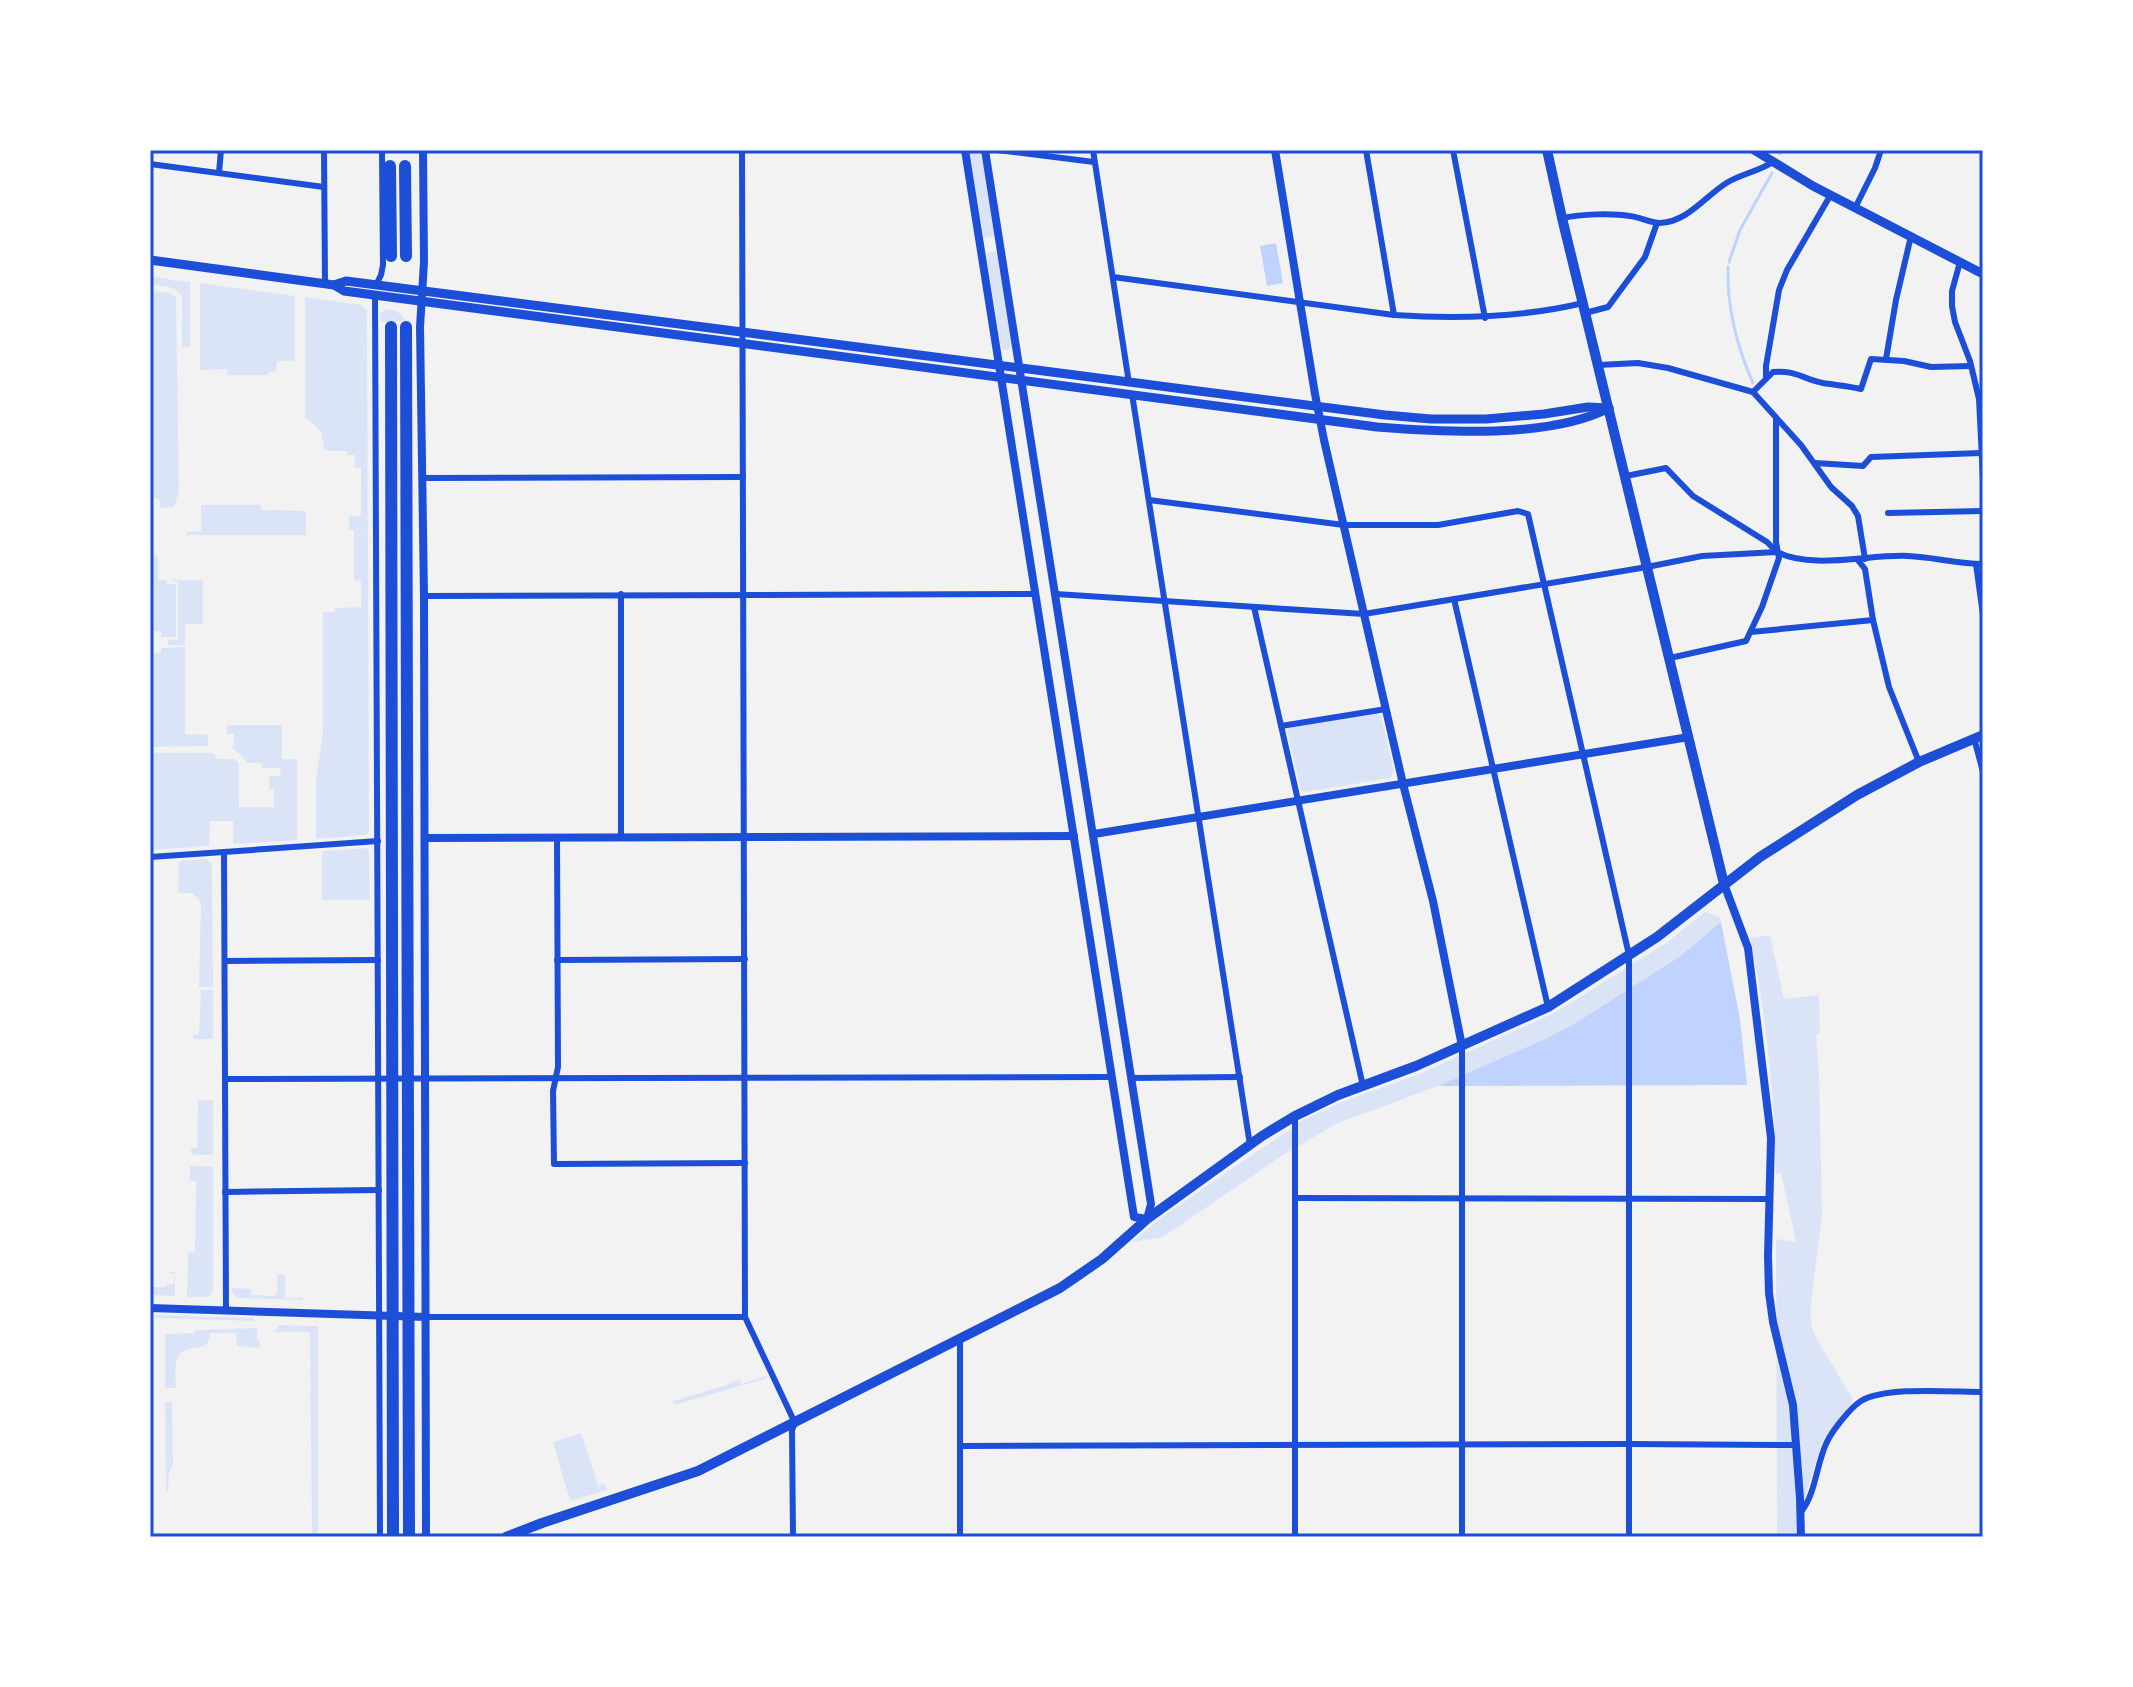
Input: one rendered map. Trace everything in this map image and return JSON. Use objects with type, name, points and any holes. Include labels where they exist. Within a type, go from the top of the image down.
[{"type":"highway","points":[[390,166],[391,256]]},
{"type":"highway","points":[[405,166],[406,256]]},
{"type":"highway","points":[[391,327],[393,1537]]},
{"type":"highway","points":[[406,327],[409,1537]]},
{"type":"main road","points":[[1547,150],[1724,884]]},
{"type":"main road","points":[[1754,150],[1830,196],[1983,274]]},
{"type":"main road","points":[[150,260],[330,284],[346,281],[376,290],[743,343],[1320,420],[1422,430],[1501,430],[1589,418],[1609,408]]},
{"type":"main road","points":[[422,296],[743,332],[1385,415],[1458,419],[1544,414],[1588,407],[1609,408]]},
{"type":"main road","points":[[506,1537],[684,1477],[1070,1282],[1102,1259],[1147,1219],[1295,1116],[1325,1100],[1462,1046],[1548,1007],[1657,937],[1760,857],[1857,795],[1919,762],[1978,736]]},
{"type":"street","points":[[219,173],[221,150]]},
{"type":"street","points":[[324,150],[330,284]]},
{"type":"street","points":[[380,1537],[376,290],[383,265],[382,150]]},
{"type":"street","points":[[423,150],[420,327],[424,596],[426,1537]]},
{"type":"street","points":[[742,150],[745,1317],[795,1423],[792,1430],[793,1537]]},
{"type":"street","points":[[965,150],[1134,1217],[1147,1219],[1151,1204],[985,150]]},
{"type":"street","points":[[997,150],[1094,162]]},
{"type":"street","points":[[1093,150],[1250,1145]]},
{"type":"street","points":[[1275,150],[1317,407],[1403,784],[1433,901],[1462,1046],[1462,1537]]},
{"type":"street","points":[[1366,150],[1394,315]]},
{"type":"street","points":[[1453,150],[1485,318]]},
{"type":"street","points":[[1855,208],[1881,150]]},
{"type":"street","points":[[1562,218],[1629,215],[1657,223],[1674,221],[1725,183],[1773,162]]},
{"type":"street","points":[[150,164],[324,187]]},
{"type":"street","points":[[1766,376],[1779,290],[1787,270],[1830,196]]},
{"type":"street","points":[[1113,277],[1394,315],[1485,318],[1608,307],[1645,257],[1657,223]]},
{"type":"street","points":[[1886,359],[1911,236]]},
{"type":"street","points":[[1960,262],[1952,291],[1952,306],[1979,399],[1983,479]]},
{"type":"street","points":[[1753,392],[1766,376],[1783,371],[1861,389],[1871,359],[1931,367],[1971,366]]},
{"type":"street","points":[[1598,365],[1638,363],[1668,368],[1753,392],[1801,445],[1831,487],[1852,506],[1858,516],[1861,559],[1889,687],[1919,762]]},
{"type":"street","points":[[1670,658],[1746,641],[1751,632],[1779,558],[1776,419]]},
{"type":"street","points":[[1815,463],[1863,466],[1871,457],[1981,453]]},
{"type":"street","points":[[1626,476],[1666,468],[1693,496],[1783,555],[1805,559],[1907,556],[1980,564],[1983,615]]},
{"type":"street","points":[[422,478],[743,477]]},
{"type":"street","points":[[1021,500],[1040,498]]},
{"type":"street","points":[[1149,500],[1344,525],[1438,525],[1522,511],[1528,514],[1629,955],[1629,1537]]},
{"type":"street","points":[[1888,513],[1983,511]]},
{"type":"street","points":[[1056,594],[1364,614],[1702,556],[1777,552]]},
{"type":"street","points":[[621,594],[621,837]]},
{"type":"street","points":[[424,596],[1036,594]]},
{"type":"street","points":[[1454,599],[1548,1007]]},
{"type":"street","points":[[1254,607],[1363,1086]]},
{"type":"street","points":[[1751,632],[1873,620]]},
{"type":"street","points":[[1281,726],[1386,709]]},
{"type":"street","points":[[1055,716],[1074,713]]},
{"type":"street","points":[[1978,736],[1983,772]]},
{"type":"street","points":[[1094,834],[1689,737]]},
{"type":"street","points":[[425,838],[1074,836]]},
{"type":"street","points":[[557,837],[558,1067],[553,1091],[554,1164],[745,1163]]},
{"type":"street","points":[[150,857],[378,841]]},
{"type":"street","points":[[224,852],[226,1311]]},
{"type":"street","points":[[1724,884],[1748,948],[1771,1138],[1768,1256],[1771,1311],[1792,1397],[1801,1537]]},
{"type":"street","points":[[557,960],[745,959]]},
{"type":"street","points":[[225,961],[378,960]]},
{"type":"street","points":[[1094,966],[1113,963]]},
{"type":"street","points":[[225,1079],[1112,1077]]},
{"type":"street","points":[[1131,1078],[1240,1077]]},
{"type":"street","points":[[1295,1116],[1295,1537]]},
{"type":"street","points":[[225,1192],[379,1190]]},
{"type":"street","points":[[1295,1198],[1770,1199]]},
{"type":"street","points":[[150,1308],[426,1317],[745,1317]]},
{"type":"street","points":[[960,1339],[960,1537]]},
{"type":"street","points":[[1800,1513],[1808,1503],[1831,1435],[1862,1400],[1889,1393],[1983,1392]]},
{"type":"street","points":[[960,1446],[1796,1445]]},
{"type":"shaded area","points":[[969,150],[981,150],[995,236],[984,238]]},
{"type":"shaded area","points":[[997,251],[1012,344],[1008,350],[1001,346],[986,253]]},
{"type":"shaded area","points":[[150,277],[190,282],[190,347],[182,347],[182,297],[172,288],[150,285]]},
{"type":"shaded area","points":[[200,283],[295,296],[295,361],[277,361],[276,372],[269,372],[268,375],[227,375],[227,369],[200,370]]},
{"type":"shaded area","points":[[150,291],[167,292],[176,297],[179,491],[174,507],[160,508],[160,501],[150,492]]},
{"type":"shaded area","points":[[305,297],[361,305],[367,310],[369,831],[366,835],[316,839],[316,779],[323,733],[323,612],[335,612],[335,608],[361,607],[361,581],[354,580],[354,530],[349,530],[349,516],[361,516],[361,468],[355,467],[355,455],[324,448],[321,431],[305,417]]},
{"type":"shaded area","points":[[385,309],[397,311],[406,321],[380,322],[380,314]]},
{"type":"shaded area","points":[[201,505],[261,505],[262,510],[306,511],[306,535],[186,535],[186,532],[201,531]]},
{"type":"shaded area","points":[[150,543],[151,555],[158,556],[158,580],[176,584],[176,637],[161,637],[161,631],[150,631]]},
{"type":"shaded area","points":[[169,580],[203,580],[203,624],[185,624],[185,645],[168,645],[168,640],[178,639],[178,582]]},
{"type":"shaded area","points":[[185,647],[185,734],[208,735],[208,746],[150,747],[150,653],[161,653],[161,648]]},
{"type":"shaded area","points":[[1377,713],[1381,716],[1394,771],[1390,778],[1305,792],[1301,790],[1287,731],[1290,727]]},
{"type":"shaded area","points":[[227,725],[282,725],[282,759],[297,759],[297,840],[233,844],[233,821],[210,821],[209,846],[150,850],[150,753],[213,753],[218,759],[234,759],[239,763],[239,807],[274,807],[274,789],[269,789],[269,776],[280,776],[281,768],[262,768],[262,763],[248,763],[231,746],[234,746],[234,734],[227,734]]},
{"type":"shaded area","points":[[366,848],[369,851],[370,900],[322,900],[322,851]]},
{"type":"shaded area","points":[[207,859],[212,864],[213,987],[199,987],[201,902],[192,893],[178,893],[179,861]]},
{"type":"shaded area","points":[[1705,912],[1720,917],[1721,922],[1679,957],[1574,1024],[1438,1086],[1336,1124],[1283,1155],[1163,1237],[1132,1242],[1162,1217],[1303,1120],[1419,1074],[1554,1013],[1666,943]]},
{"type":"shaded area","points":[[1770,935],[1784,999],[1819,995],[1820,1033],[1816,1035],[1822,1215],[1811,1323],[1815,1336],[1853,1399],[1820,1447],[1798,1523],[1798,1537],[1777,1537],[1776,1239],[1796,1242],[1781,1173],[1776,1174],[1769,1056],[1750,938]]},
{"type":"shaded area","points":[[201,990],[213,990],[213,1039],[193,1039],[193,1035],[199,1034]]},
{"type":"shaded area","points":[[198,1100],[213,1100],[213,1155],[194,1155],[191,1152],[191,1148],[197,1148]]},
{"type":"shaded area","points":[[190,1166],[213,1167],[213,1291],[208,1297],[187,1297],[188,1253],[195,1252],[196,1181],[190,1181]]},
{"type":"shaded area","points":[[169,1271],[175,1273],[175,1296],[150,1295],[150,1287],[174,1284],[174,1273]]},
{"type":"shaded area","points":[[277,1275],[285,1275],[285,1298],[303,1300],[238,1298],[232,1292],[232,1288],[251,1289],[252,1295],[275,1296]]},
{"type":"shaded area","points":[[155,1315],[254,1318],[254,1321],[155,1318]]},
{"type":"shaded area","points":[[280,1325],[318,1326],[318,1537],[312,1537],[310,1332],[273,1332]]},
{"type":"shaded area","points":[[256,1328],[260,1348],[237,1346],[236,1333],[210,1333],[205,1345],[180,1354],[176,1367],[176,1388],[165,1388],[165,1334]]},
{"type":"shaded area","points":[[767,1378],[674,1405],[673,1401],[739,1379],[742,1384]]},
{"type":"shaded area","points":[[165,1402],[172,1402],[173,1464],[168,1491],[166,1491]]},
{"type":"shaded area","points":[[581,1433],[598,1485],[605,1484],[607,1490],[570,1501],[553,1442]]},
{"type":"water","points":[[1276,243],[1283,283],[1267,286],[1260,246]]},
{"type":"water","points":[[1721,922],[1740,1019],[1747,1085],[1438,1086],[1574,1024],[1679,957]]},
{"type":"waterway","points":[[1780,154],[1781,150]]},
{"type":"waterway","points":[[1729,262],[1740,230],[1772,173]]},
{"type":"waterway","points":[[1728,267],[1734,326],[1753,383]]}]
